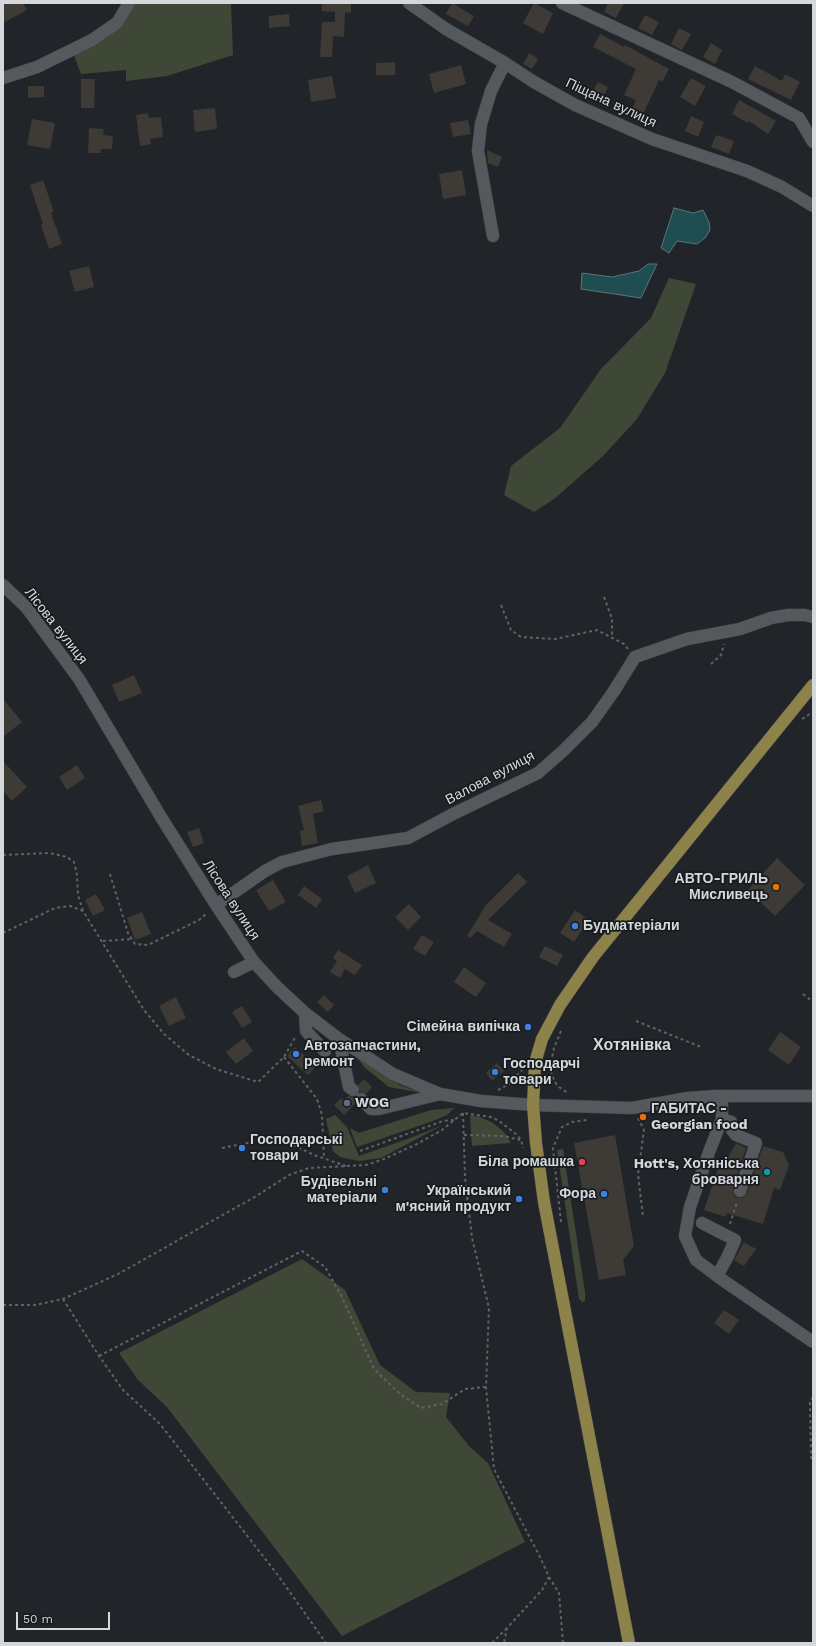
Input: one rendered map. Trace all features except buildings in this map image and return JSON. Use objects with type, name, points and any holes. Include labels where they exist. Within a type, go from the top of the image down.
[{"type":"main road","points":[[629,1643],[548,1219],[536,1143],[533,1105],[537,1057],[542,1039],[560,1005],[593,957],[813,685]]},
{"type":"street","points":[[3,78],[37,67],[92,40],[117,23],[129,3]]},
{"type":"street","name":"Піщана вулиця","points":[[409,3],[446,29],[575,105],[652,139],[747,172],[782,187],[813,206]]},
{"type":"street","points":[[562,3],[732,82],[792,114],[799,118],[813,142]]},
{"type":"street","points":[[493,236],[478,151],[481,124],[491,91],[505,63]]},
{"type":"street","name":"Лісова вулиця","points":[[3,585],[26,607],[79,680],[161,818],[254,962],[277,987],[305,1013],[339,1039],[393,1074],[440,1094],[462,1099],[533,1105],[632,1108],[688,1098],[722,1096],[813,1096]]},
{"type":"street","points":[[635,657],[687,639],[740,629],[771,618],[788,615],[806,615],[813,617]]},
{"type":"street","name":"Валова вулиця","points":[[216,905],[265,871],[282,862],[332,849],[408,838],[453,814],[538,773],[592,722],[614,691],[635,657]]},
{"type":"street","points":[[234,972],[254,962]]},
{"type":"street","points":[[305,1013],[306,1031],[325,1051]]},
{"type":"street","points":[[339,1039],[349,1087],[372,1108],[379,1109],[440,1094]]},
{"type":"street","points":[[722,1096],[722,1119],[708,1152],[690,1207],[685,1236],[696,1260],[813,1342]]},
{"type":"street","points":[[722,1119],[731,1122],[732,1130],[736,1135],[756,1143],[740,1191]]},
{"type":"street","points":[[702,1223],[735,1240],[728,1258],[717,1276]]},
{"type":"path","points":[[604,598],[612,619],[612,637]]},
{"type":"path","points":[[501,605],[511,630],[521,637],[555,640],[597,630],[624,644],[635,657]]},
{"type":"path","points":[[711,664],[721,655],[728,631]]},
{"type":"path","points":[[795,719],[802,719],[813,712]]},
{"type":"path","points":[[3,855],[50,853],[67,857],[74,862],[77,875],[78,894],[83,911],[103,941],[144,1010],[164,1034],[189,1055],[216,1069],[258,1082],[284,1057],[298,1032]]},
{"type":"path","points":[[110,874],[128,933],[135,944],[148,945],[199,920],[216,905]]},
{"type":"path","points":[[3,932],[55,908],[70,906],[83,911]]},
{"type":"path","points":[[103,941],[132,939]]},
{"type":"path","points":[[803,994],[813,1002]]},
{"type":"path","points":[[636,1021],[701,1047]]},
{"type":"path","points":[[562,1030],[554,1048],[550,1068],[554,1081],[558,1087],[570,1095]]},
{"type":"path","points":[[284,1057],[317,1099],[322,1114],[324,1158]]},
{"type":"path","points":[[495,1091],[509,1084],[525,1067]]},
{"type":"path","points":[[462,1099],[465,1177],[472,1238],[489,1308],[486,1386],[494,1469],[540,1556],[549,1577],[559,1593],[564,1643]]},
{"type":"path","points":[[632,1108],[644,1130],[638,1174],[643,1217]]},
{"type":"path","points":[[3,1305],[35,1305],[63,1299],[120,1273],[258,1195],[289,1175],[309,1168],[366,1165],[384,1159],[415,1145],[442,1130],[463,1113],[491,1117],[508,1127],[521,1140],[524,1150]]},
{"type":"path","points":[[360,1151],[443,1120],[455,1120]]},
{"type":"path","points":[[562,1223],[553,1148],[562,1127],[572,1122],[591,1120]]},
{"type":"path","points":[[464,1135],[504,1136],[521,1140]]},
{"type":"path","points":[[222,1148],[258,1141],[292,1144],[347,1166]]},
{"type":"path","points":[[727,1236],[740,1191]]},
{"type":"path","points":[[99,1356],[302,1250],[325,1267],[342,1296],[374,1368],[400,1394],[420,1408],[442,1404],[465,1389],[486,1386]]},
{"type":"path","points":[[63,1299],[99,1356],[123,1390],[160,1424],[277,1574],[326,1643]]},
{"type":"path","points":[[813,1397],[810,1402],[811,1458],[813,1460]]},
{"type":"path","points":[[492,1643],[542,1590],[549,1577]]},
{"type":"path","points":[[504,1643],[507,1628]]},
{"type":"green space","points":[[132,3],[231,3],[233,55],[167,76],[126,81],[126,70],[81,74],[73,53]]},
{"type":"green space","points":[[669,278],[696,284],[665,373],[637,419],[603,456],[554,499],[534,512],[504,495],[511,466],[560,428],[601,369],[651,318]]},
{"type":"green space","points":[[357,1057],[400,1085],[422,1093],[389,1087],[364,1067]]},
{"type":"green space","points":[[454,1108],[447,1115],[433,1121],[357,1147],[350,1128],[359,1133],[431,1110]]},
{"type":"green space","points":[[335,1115],[347,1127],[359,1156],[443,1125],[381,1158],[359,1161],[340,1157],[333,1151],[326,1119]]},
{"type":"green space","points":[[470,1115],[480,1117],[493,1123],[504,1132],[511,1143],[472,1146]]},
{"type":"green space","points":[[563,1149],[585,1292],[585,1301],[582,1302],[579,1299],[557,1150]]},
{"type":"green space","points":[[302,1259],[345,1290],[380,1365],[416,1392],[450,1393],[446,1417],[469,1446],[488,1463],[525,1542],[342,1636],[167,1407],[138,1380],[119,1353]]},
{"type":"water","points":[[674,208],[693,213],[703,210],[709,222],[710,230],[705,238],[697,244],[677,241],[669,253],[661,248]]},
{"type":"water","points":[[648,264],[657,264],[641,298],[581,289],[582,273],[612,277],[639,271]]},
{"type":"place","name":"АВТО-ГРИЛЬ Мисливець","points":[[776,887]]},
{"type":"place","name":"Будматеріали","points":[[575,926]]},
{"type":"place","name":"Сімейна випічка","points":[[528,1027]]},
{"type":"place","name":"Автозапчастини, ремонт","points":[[296,1054]]},
{"type":"place","name":"Господарчі товари","points":[[495,1072]]},
{"type":"place","name":"WOG","points":[[347,1103]]},
{"type":"place","name":"ГАБИТАС - Georgian food","points":[[643,1117]]},
{"type":"place","name":"Господарські товари","points":[[242,1148]]},
{"type":"place","name":"Біла ромашка","points":[[582,1162]]},
{"type":"place","name":"Hott's, Хотяніська броварня","points":[[767,1172]]},
{"type":"place","name":"Будівельні матеріали","points":[[385,1190]]},
{"type":"place","name":"Фора","points":[[604,1194]]},
{"type":"place","name":"Український м'ясний продукт","points":[[519,1199]]},
{"type":"district","name":"Хотянівка","points":[[632,1045]]}]
